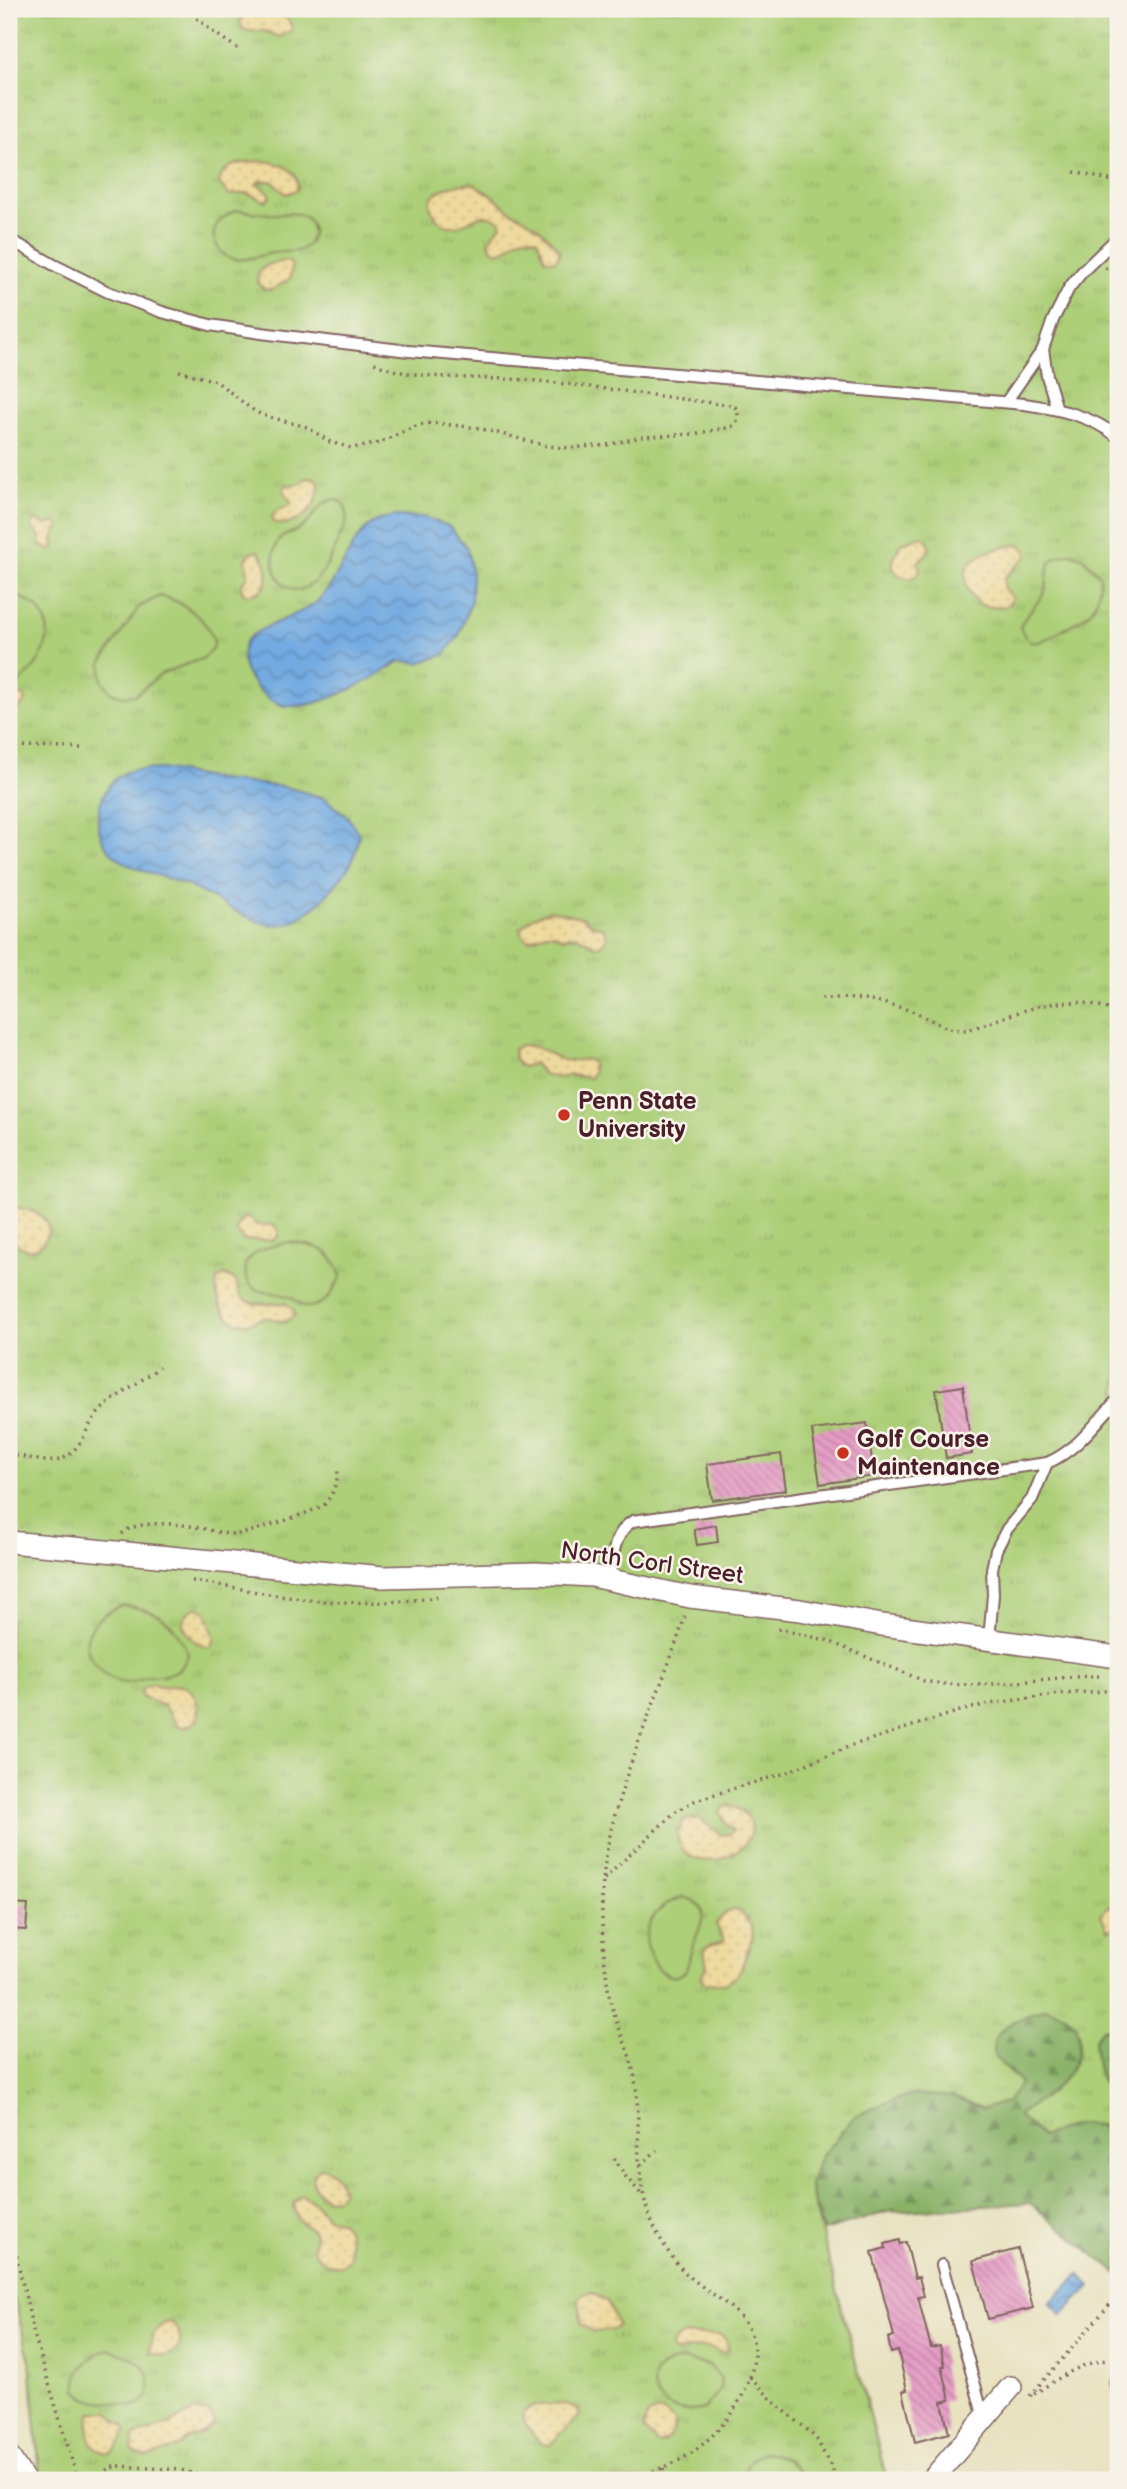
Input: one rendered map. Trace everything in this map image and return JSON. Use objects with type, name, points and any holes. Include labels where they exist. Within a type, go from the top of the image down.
[{"type":"street","name":"North Corl Street","points":[[9,1542],[383,1577],[536,1573],[609,1579],[690,1597],[800,1610],[882,1625],[1118,1657]]},
{"type":"street","points":[[932,2480],[984,2419],[1020,2392]]},
{"type":"street","points":[[9,2457],[24,2480]]},
{"type":"lane","points":[[1006,402],[1043,349],[1053,320],[1069,288],[1118,237]]},
{"type":"lane","points":[[9,239],[108,292],[162,312],[210,325],[409,351],[1006,402],[1058,409],[1086,417],[1118,437]]},
{"type":"lane","points":[[1043,349],[1045,369],[1058,409]]},
{"type":"lane","points":[[609,1579],[618,1536],[624,1527],[634,1521],[647,1517],[1047,1463],[1076,1446],[1118,1399]]},
{"type":"lane","points":[[989,1640],[992,1569],[996,1550],[1007,1529],[1032,1499],[1047,1463]]},
{"type":"lane","points":[[942,2265],[984,2419]]},
{"type":"lane","points":[[1115,2363],[1118,2396]]},
{"type":"path","points":[[186,9],[240,50]]},
{"type":"path","points":[[1074,172],[1118,182]]},
{"type":"path","points":[[179,371],[216,381],[262,415],[307,427],[330,442],[351,448],[376,444],[418,425],[432,423],[480,428],[547,446],[569,448],[731,427],[738,418],[735,407],[729,405],[529,380],[417,374],[387,369],[366,357],[361,345]]},
{"type":"path","points":[[9,747],[81,748]]},
{"type":"path","points":[[822,998],[863,999],[965,1030],[1048,1002],[1090,1003],[1118,1014]]},
{"type":"path","points":[[1111,1010],[1118,1007]]},
{"type":"path","points":[[9,1454],[52,1461],[67,1458],[77,1449],[95,1416],[104,1407],[159,1367]]},
{"type":"path","points":[[120,1553],[121,1536],[129,1528],[136,1526],[191,1526],[235,1534],[261,1529],[311,1511],[321,1507],[329,1499],[334,1490],[338,1470]]},
{"type":"path","points":[[188,1580],[334,1602],[401,1602],[451,1596]]},
{"type":"path","points":[[619,2480],[663,2468],[692,2452],[723,2422],[740,2398],[750,2377],[754,2360],[751,2332],[745,2321],[687,2275],[675,2262],[653,2226],[643,2196],[635,2078],[631,2059],[611,2007],[608,1989],[603,1928],[604,1879],[611,1835],[631,1762],[668,1670],[690,1597]]},
{"type":"path","points":[[773,1628],[826,1640],[863,1657],[934,1683],[978,1685],[1063,1676],[1108,1676]]},
{"type":"path","points":[[604,1879],[676,1811],[696,1800],[782,1774],[853,1745],[960,1711],[988,1704],[1061,1694],[1118,1690]]},
{"type":"path","points":[[640,2165],[657,2150]]},
{"type":"path","points":[[614,2158],[643,2196]]},
{"type":"path","points":[[9,2221],[33,2331],[78,2480]]},
{"type":"path","points":[[1020,2392],[1118,2295]]},
{"type":"path","points":[[1020,2392],[1092,2362],[1115,2363]]},
{"type":"path","points":[[750,2377],[817,2440],[838,2480]]},
{"type":"path","points":[[96,2480],[109,2468],[120,2466],[181,2470],[215,2480]]},
{"type":"path","points":[[663,2468],[666,2480]]},
{"type":"green space","name":"Penn State University","points":[[9,9],[1118,9],[1118,2135],[809,2185],[887,2480],[44,2480],[40,2474],[30,2361],[9,2279]]},
{"type":"green space","points":[[237,210],[301,215],[310,222],[312,237],[306,246],[297,251],[275,252],[239,260],[230,258],[217,246],[214,234],[221,220]]},
{"type":"green space","points":[[334,499],[344,505],[347,520],[327,565],[310,585],[301,589],[286,586],[280,580],[274,563],[278,541],[303,527],[321,506]]},
{"type":"green space","points":[[1070,553],[1083,557],[1100,576],[1096,601],[1089,613],[1043,641],[1028,640],[1020,627],[1043,595],[1049,564]]},
{"type":"green space","points":[[160,596],[185,606],[200,618],[211,633],[214,641],[212,649],[204,658],[163,673],[135,695],[123,696],[111,692],[102,680],[102,662],[139,607]]},
{"type":"green space","points":[[9,597],[23,599],[35,606],[43,616],[47,640],[29,674],[9,689]]},
{"type":"green space","points":[[290,1242],[322,1250],[338,1267],[341,1276],[324,1302],[305,1307],[282,1294],[259,1291],[249,1283],[245,1264],[254,1254],[265,1248]]},
{"type":"green space","points":[[122,1605],[155,1613],[170,1624],[188,1654],[179,1669],[169,1674],[124,1683],[109,1677],[97,1666],[87,1647],[90,1630],[103,1615]]},
{"type":"green space","points":[[683,1897],[699,1904],[703,1916],[685,1972],[674,1977],[655,1964],[647,1946],[646,1936],[652,1919],[658,1912]]},
{"type":"green space","points":[[1047,2008],[1073,2022],[1079,2038],[1077,2054],[1067,2075],[1058,2085],[1018,2115],[1042,2137],[1080,2124],[1118,2129],[1118,2274],[1030,2203],[887,2212],[823,2231],[809,2184],[822,2155],[855,2116],[914,2094],[953,2097],[983,2109],[1007,2102],[1020,2084],[998,2060],[994,2049],[995,2040],[1008,2025]]},
{"type":"green space","points":[[1118,2027],[1118,2097],[1101,2079],[1094,2040],[1103,2029]]},
{"type":"green space","points":[[110,2349],[133,2358],[145,2368],[150,2388],[140,2403],[130,2406],[92,2400],[77,2390],[78,2375],[85,2364]]},
{"type":"green space","points":[[684,2360],[709,2365],[721,2380],[719,2391],[704,2409],[686,2411],[671,2407],[661,2400],[655,2390],[653,2380],[657,2371],[668,2364]]},
{"type":"green space","points":[[764,2452],[788,2460],[803,2480],[745,2480],[745,2470],[749,2463]]},
{"type":"sand","points":[[252,12],[285,16],[292,26],[291,31],[279,37],[265,31],[243,29],[240,21]]},
{"type":"sand","points":[[261,161],[281,165],[292,172],[297,190],[286,194],[272,181],[259,181],[257,184],[270,193],[270,197],[265,201],[247,193],[229,195],[219,183],[229,167]]},
{"type":"sand","points":[[474,184],[541,230],[560,250],[557,259],[545,259],[537,239],[529,237],[519,239],[498,252],[491,248],[489,241],[501,225],[501,222],[493,217],[480,216],[457,226],[447,226],[440,222],[431,208],[430,201],[434,195],[448,187]]},
{"type":"sand","points":[[287,261],[292,265],[290,279],[271,290],[264,289],[258,283],[262,269]]},
{"type":"sand","points":[[312,477],[318,480],[319,489],[313,506],[300,519],[283,524],[275,523],[272,518],[275,512],[292,504],[283,490],[287,485],[300,484]]},
{"type":"sand","points":[[36,520],[46,525],[56,522],[59,527],[53,538],[55,547],[49,550],[40,545],[40,536],[33,530],[32,525]]},
{"type":"sand","points":[[922,536],[928,541],[930,550],[918,563],[918,574],[911,579],[897,574],[893,561],[901,543]]},
{"type":"sand","points":[[1019,545],[1026,550],[1027,556],[1004,578],[1004,589],[1012,597],[1010,603],[1003,607],[992,607],[977,603],[967,586],[966,571],[969,565],[974,559],[988,552]]},
{"type":"sand","points":[[258,551],[266,565],[267,579],[261,590],[247,595],[242,591],[242,584],[248,576],[246,560],[250,553]]},
{"type":"sand","points":[[20,694],[26,701],[17,710],[9,710],[9,698]]},
{"type":"sand","points":[[551,910],[584,918],[592,925],[603,928],[607,937],[603,944],[595,946],[576,935],[563,938],[546,933],[529,940],[523,936],[520,928],[533,917]]},
{"type":"sand","points":[[521,1045],[536,1048],[561,1060],[587,1059],[592,1063],[593,1072],[590,1078],[544,1075],[534,1063],[523,1067],[519,1065],[514,1049]]},
{"type":"sand","points":[[9,1208],[36,1213],[46,1222],[47,1235],[38,1247],[26,1249],[11,1237],[8,1227]]},
{"type":"sand","points":[[247,1217],[257,1225],[274,1225],[278,1236],[274,1240],[243,1240],[236,1230],[241,1220]]},
{"type":"sand","points":[[225,1275],[236,1281],[238,1291],[247,1301],[261,1304],[285,1303],[293,1309],[295,1315],[285,1322],[272,1318],[248,1323],[235,1321],[225,1313],[217,1292],[217,1279]]},
{"type":"sand","points":[[200,1607],[206,1612],[215,1639],[211,1647],[198,1643],[183,1626],[188,1613]]},
{"type":"sand","points":[[153,1684],[182,1686],[191,1691],[197,1705],[197,1721],[184,1728],[178,1726],[164,1706],[143,1698],[143,1688]]},
{"type":"sand","points":[[730,1805],[746,1815],[751,1827],[748,1839],[739,1849],[726,1857],[710,1861],[695,1859],[683,1850],[678,1835],[684,1820],[699,1818],[721,1835],[730,1834],[733,1830],[725,1823],[720,1812]]},
{"type":"sand","points":[[1118,1904],[1118,1925],[1108,1930],[1101,1915],[1108,1906]]},
{"type":"sand","points":[[740,1911],[752,1927],[753,1936],[741,1969],[734,1978],[724,1984],[705,1983],[700,1978],[707,1966],[704,1950],[724,1940],[716,1924],[725,1913]]},
{"type":"sand","points":[[321,2167],[332,2172],[340,2183],[343,2191],[337,2198],[328,2199],[316,2188],[314,2175]]},
{"type":"sand","points":[[301,2195],[314,2202],[328,2218],[342,2222],[349,2233],[350,2259],[345,2263],[330,2264],[320,2259],[313,2250],[313,2230],[299,2220],[294,2208],[293,2203]]},
{"type":"sand","points":[[592,2293],[607,2301],[618,2325],[613,2330],[592,2332],[581,2324],[579,2298]]},
{"type":"sand","points":[[171,2322],[179,2334],[178,2349],[166,2356],[151,2353],[155,2333],[162,2325]]},
{"type":"sand","points":[[685,2335],[720,2335],[726,2340],[729,2350],[721,2352],[704,2347],[673,2352],[673,2341]]},
{"type":"sand","points":[[566,2404],[579,2409],[579,2416],[550,2445],[542,2444],[526,2425],[524,2411],[537,2405]]},
{"type":"sand","points":[[194,2411],[207,2412],[213,2417],[214,2424],[202,2433],[188,2438],[179,2447],[146,2458],[132,2451],[134,2436],[168,2425]]},
{"type":"sand","points":[[94,2412],[109,2412],[127,2431],[115,2450],[108,2454],[96,2447],[90,2438],[89,2420]]},
{"type":"sand","points":[[664,2412],[674,2421],[671,2436],[659,2444],[643,2429],[647,2416]]},
{"type":"water","points":[[394,516],[423,517],[449,526],[467,548],[472,574],[471,602],[459,635],[444,655],[419,663],[400,661],[358,686],[323,701],[290,706],[270,699],[247,674],[243,664],[245,643],[256,633],[314,604],[330,586],[361,534],[374,522]]},
{"type":"water","points":[[162,769],[220,780],[286,787],[324,798],[347,816],[359,834],[352,861],[327,894],[307,913],[296,920],[273,925],[242,914],[186,885],[132,866],[113,854],[101,836],[98,814],[101,802],[105,792],[120,776],[134,770]]},
{"type":"water","points":[[1079,2274],[1091,2286],[1062,2315],[1050,2303]]},
{"type":"building","points":[[963,1386],[972,1454],[946,1458],[936,1390]]},
{"type":"building","name":"Golf Course Maintenance","points":[[867,1423],[874,1476],[820,1484],[812,1430]]},
{"type":"building","points":[[781,1454],[786,1490],[712,1500],[707,1464]]},
{"type":"building","points":[[716,1525],[718,1542],[697,1545],[694,1529]]},
{"type":"building","points":[[11,1904],[28,1905],[26,1930],[9,1929]]},
{"type":"building","points":[[900,2240],[900,2244],[906,2242],[915,2278],[919,2277],[924,2296],[918,2297],[931,2348],[940,2346],[950,2400],[942,2402],[949,2433],[915,2442],[903,2391],[907,2390],[898,2351],[891,2353],[888,2338],[894,2336],[872,2252],[886,2248],[885,2244]]},
{"type":"building","points":[[1018,2249],[1033,2308],[988,2319],[973,2261]]},
{"type":"place","name":"Penn State University","points":[[564,1115]]},
{"type":"place","name":"Golf Course Maintenance","points":[[843,1453]]}]
